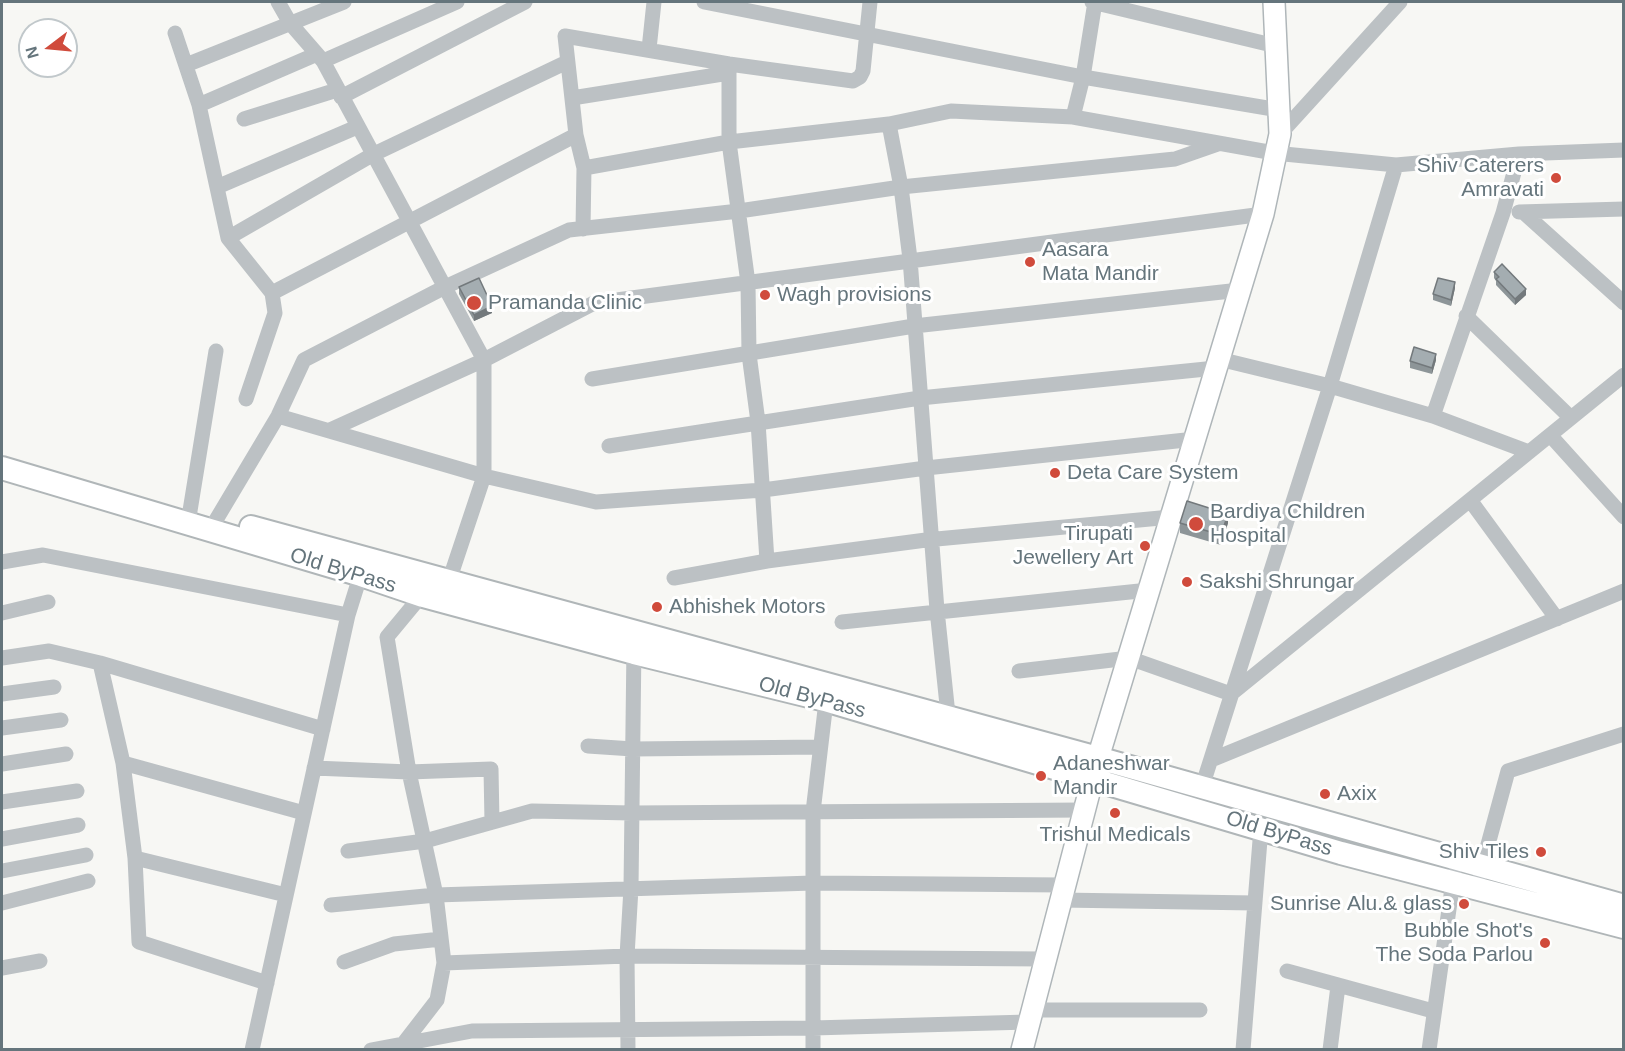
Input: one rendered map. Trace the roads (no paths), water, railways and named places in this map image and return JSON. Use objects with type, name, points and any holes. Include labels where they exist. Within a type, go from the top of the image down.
[{"type":"main road","points":[[1022,1050],[1029,1016],[1096,768],[1263,214],[1277,143],[1279,110],[1274,2]]},
{"type":"main road","name":"Old ByPass","points":[[2,456],[213,524],[437,588],[827,692],[1096,768],[1261,828],[1623,927]]},
{"type":"main road","name":"Old ByPass","points":[[2,468],[189,516]]},
{"type":"main road","name":"Old ByPass","points":[[1096,768],[1202,787],[1623,906]]},
{"type":"street","points":[[278,2],[290,22],[320,58],[484,360],[484,476],[437,588],[387,637],[409,772],[436,895],[444,963],[437,1000],[402,1044]]},
{"type":"street","points":[[186,64],[344,2]]},
{"type":"street","points":[[200,105],[457,2]]},
{"type":"street","points":[[244,119],[339,94],[525,2]]},
{"type":"street","points":[[649,49],[654,2]]},
{"type":"street","points":[[704,2],[1083,77],[1279,110]]},
{"type":"street","points":[[583,229],[584,168],[576,135],[565,36],[649,49],[729,69],[852,81],[860,77],[863,70],[870,2]]},
{"type":"street","points":[[1073,117],[1083,77],[1094,2],[1276,46]]},
{"type":"street","points":[[1277,143],[1400,2]]},
{"type":"street","points":[[175,33],[200,105],[228,238],[272,293],[275,313],[246,399]]},
{"type":"street","points":[[228,238],[372,155],[567,62]]},
{"type":"street","points":[[572,98],[729,69]]},
{"type":"street","points":[[729,69],[729,142],[748,283],[749,354],[758,422],[767,561]]},
{"type":"street","points":[[584,168],[729,142],[889,124],[951,111],[1073,117],[1218,144],[1277,143],[1396,165],[1519,154],[1623,150]]},
{"type":"street","points":[[889,124],[902,187],[937,610],[949,727]]},
{"type":"street","points":[[217,187],[357,127]]},
{"type":"street","points":[[272,293],[576,135]]},
{"type":"street","points":[[213,524],[278,416],[304,360],[445,287],[569,230],[739,211],[902,187],[1175,159],[1218,144]]},
{"type":"street","points":[[1433,416],[1503,213],[1519,154]]},
{"type":"street","points":[[1202,787],[1330,386],[1396,165]]},
{"type":"street","points":[[1503,213],[1623,209]]},
{"type":"street","points":[[1523,212],[1623,303]]},
{"type":"street","points":[[332,429],[484,360],[594,303],[909,259],[1263,214]]},
{"type":"street","points":[[592,379],[914,326],[1240,290]]},
{"type":"street","points":[[1466,316],[1571,418]]},
{"type":"street","points":[[189,516],[216,351]]},
{"type":"street","points":[[609,446],[920,398],[1218,364],[1330,386],[1433,416],[1528,452]]},
{"type":"street","points":[[1231,694],[1623,375]]},
{"type":"street","points":[[278,416],[332,429],[484,476],[596,502],[763,490],[926,468],[1195,439]]},
{"type":"street","points":[[1550,435],[1623,517]]},
{"type":"street","points":[[1470,500],[1557,619]]},
{"type":"street","points":[[674,578],[767,561],[932,539],[1172,517]]},
{"type":"street","points":[[2,562],[43,555],[348,615]]},
{"type":"street","points":[[252,1050],[348,615],[363,566]]},
{"type":"street","points":[[842,622],[937,610],[1149,590]]},
{"type":"street","points":[[1211,760],[1623,591]]},
{"type":"street","points":[[2,613],[48,602]]},
{"type":"street","points":[[628,1050],[627,956],[631,888],[634,642]]},
{"type":"street","points":[[2,658],[49,651],[100,663],[323,729]]},
{"type":"street","points":[[1019,671],[1129,658],[1231,694]]},
{"type":"street","points":[[100,663],[123,763],[135,858],[139,942],[267,983]]},
{"type":"street","points":[[2,694],[54,687]]},
{"type":"street","points":[[813,1050],[813,812],[827,692]]},
{"type":"street","points":[[2,728],[61,720]]},
{"type":"street","points":[[1475,888],[1508,771],[1623,734]]},
{"type":"street","points":[[588,746],[633,749],[820,747]]},
{"type":"street","points":[[2,764],[66,754]]},
{"type":"street","points":[[123,763],[304,813]]},
{"type":"street","points":[[314,768],[409,772],[491,769],[492,822]]},
{"type":"street","points":[[2,802],[76,791]]},
{"type":"street","points":[[348,851],[425,841],[532,810],[632,813],[1084,810]]},
{"type":"street","points":[[2,839],[78,825]]},
{"type":"street","points":[[1243,1050],[1261,828]]},
{"type":"street","points":[[2,871],[86,855]]},
{"type":"street","points":[[135,858],[286,894]]},
{"type":"street","points":[[1429,1050],[1452,882],[1458,859]]},
{"type":"street","points":[[2,903],[88,881]]},
{"type":"street","points":[[331,904],[436,895],[813,883],[1255,903]]},
{"type":"street","points":[[344,962],[394,944],[441,939]]},
{"type":"street","points":[[444,963],[627,956],[1044,959]]},
{"type":"street","points":[[2,968],[40,961]]},
{"type":"street","points":[[1287,971],[1433,1011]]},
{"type":"street","points":[[1330,1050],[1338,986]]},
{"type":"street","points":[[371,1050],[472,1031],[813,1028],[1029,1016],[1200,1010]]},
{"type":"place","name":"Shiv Caterers Amravati","points":[[1556,178]]},
{"type":"place","name":"Aasara Mata Mandir","points":[[1030,262]]},
{"type":"place","name":"Wagh provisions","points":[[765,295]]},
{"type":"place","name":"Pramanda Clinic","points":[[474,303]]},
{"type":"place","name":"Deta Care System","points":[[1055,473]]},
{"type":"place","name":"Bardiya Children Hospital","points":[[1196,524]]},
{"type":"place","name":"Tirupati Jewellery Art","points":[[1145,546]]},
{"type":"place","name":"Sakshi Shrungar","points":[[1187,582]]},
{"type":"place","name":"Abhishek Motors","points":[[657,607]]},
{"type":"place","name":"Adaneshwar Mandir","points":[[1041,776]]},
{"type":"place","name":"Axix","points":[[1325,794]]},
{"type":"place","name":"Trishul Medicals","points":[[1115,813]]},
{"type":"place","name":"Shiv Tiles","points":[[1541,852]]},
{"type":"place","name":"Sunrise Alu.& glass","points":[[1464,904]]},
{"type":"place","name":"Bubble Shot's The Soda Parlou","points":[[1545,943]]}]
